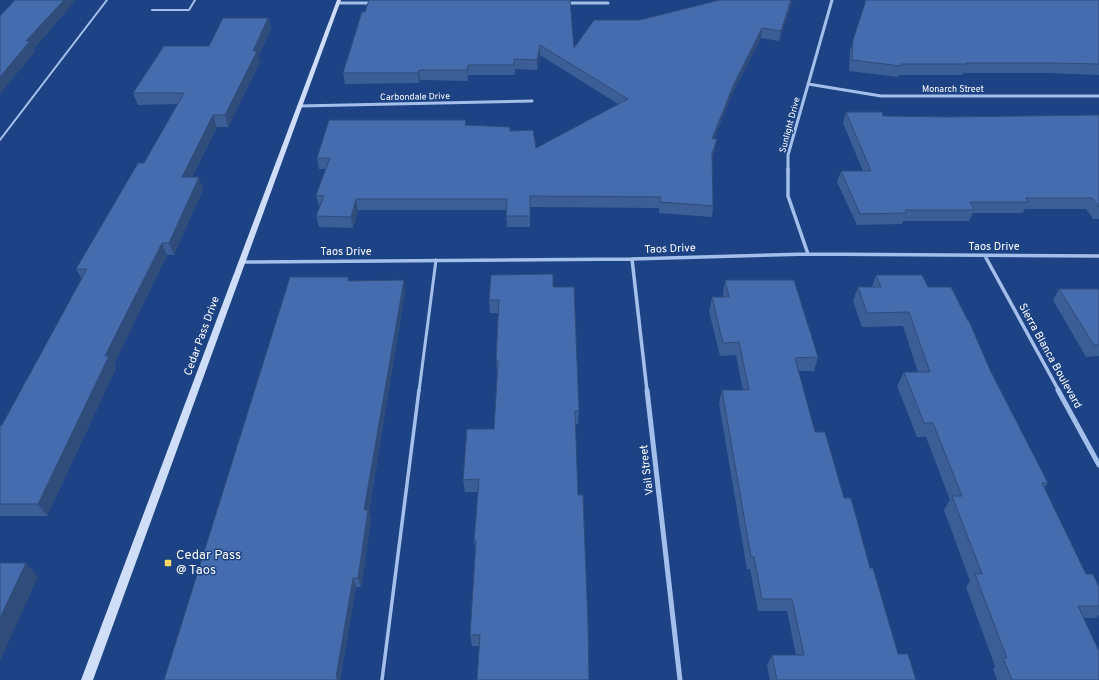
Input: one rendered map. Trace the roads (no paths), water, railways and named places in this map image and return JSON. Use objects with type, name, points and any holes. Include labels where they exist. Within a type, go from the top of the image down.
[{"type":"street","name":"Sunlight Drive","points":[[808,254],[788,196],[788,154],[832,0]]},
{"type":"street","points":[[339,1],[378,3]]},
{"type":"street","name":"Cedar Pass Drive","points":[[87,680],[339,1]]},
{"type":"street","points":[[560,3],[608,3]]},
{"type":"street","name":"Monarch Street","points":[[808,84],[881,96],[1099,96]]},
{"type":"street","name":"Carbondale Drive","points":[[299,106],[532,101]]},
{"type":"street","name":"Taos Drive","points":[[242,262],[632,259],[808,254],[1099,256]]},
{"type":"street","name":"Sierra Blanca Boulevard","points":[[985,256],[1099,465]]},
{"type":"street","name":"Vail Street","points":[[632,259],[680,680]]},
{"type":"lane","points":[[0,140],[107,0]]},
{"type":"lane","points":[[152,10],[189,10],[195,0]]},
{"type":"lane","points":[[382,680],[436,260]]},
{"type":"place","name":"Cedar Pass @ Taos","points":[[168,563]]}]
